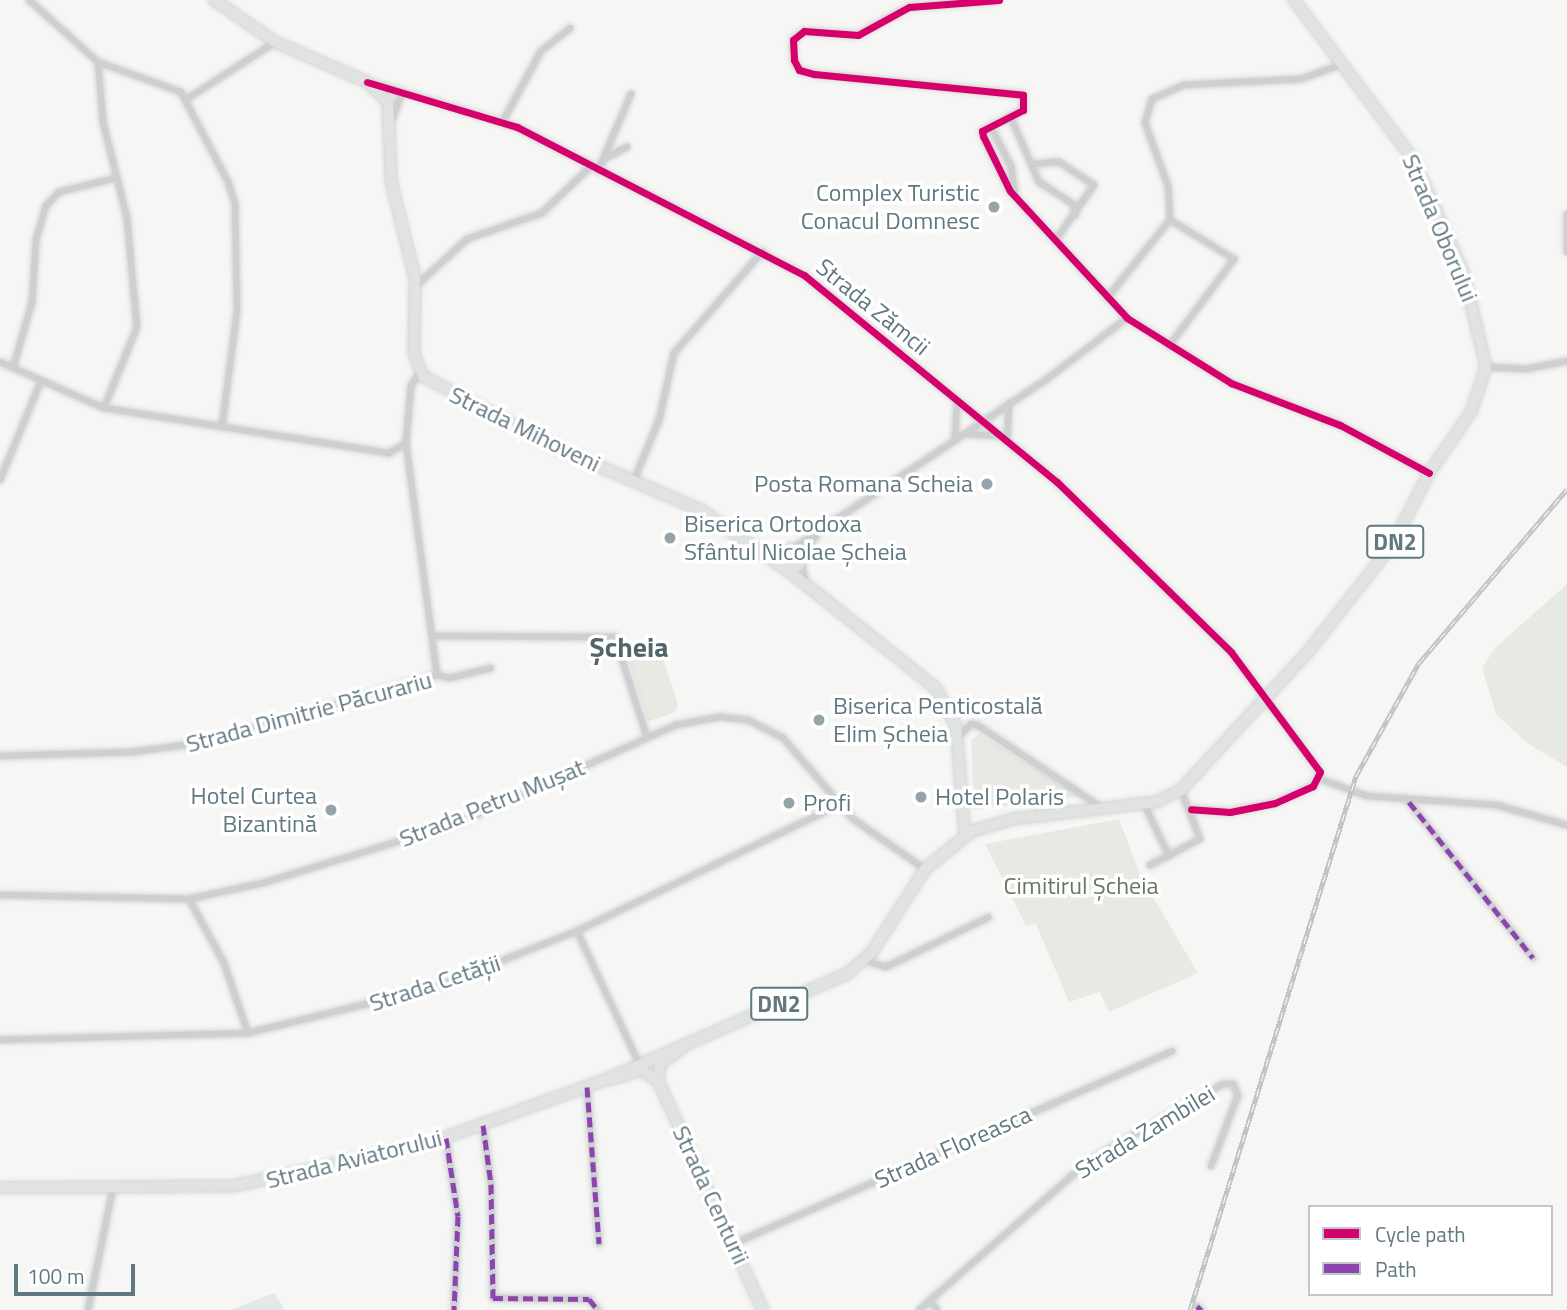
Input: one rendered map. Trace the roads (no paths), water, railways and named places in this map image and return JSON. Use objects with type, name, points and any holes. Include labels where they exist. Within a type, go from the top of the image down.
[{"type":"main road","name":"Strada Zămcii","points":[[214,0],[275,42],[366,82],[388,102],[393,120],[394,199],[416,286],[414,348],[420,372]]},
{"type":"main road","name":"Strada Oborului","points":[[1294,0],[1340,65],[1413,159],[1464,274],[1486,367]]},
{"type":"main road","name":"DN2","points":[[658,1081],[660,1064],[690,1042],[823,986],[864,960],[925,869],[965,835],[999,822],[1144,804],[1181,790],[1269,695],[1392,545],[1430,473],[1471,412],[1486,367]]},
{"type":"main road","name":"Strada Mihoveni","points":[[420,372],[519,430],[701,510],[762,551],[793,563],[806,584],[936,688],[953,715],[958,737],[965,835]]},
{"type":"main road","points":[[790,550],[793,563]]},
{"type":"main road","points":[[790,550],[793,563]]},
{"type":"main road","name":"Strada Aviatorului","points":[[0,1188],[253,1184],[446,1138],[605,1080],[638,1061],[690,1042]]},
{"type":"main road","points":[[605,1080],[642,1070],[658,1081]]},
{"type":"main road","name":"Strada Centurii","points":[[658,1081],[763,1310]]},
{"type":"street","points":[[29,0],[98,62],[171,85],[187,99],[235,204],[237,311],[222,427]]},
{"type":"street","points":[[999,0],[909,7],[858,35],[804,31],[793,40],[792,55],[804,72],[1023,95],[1026,105],[1010,118],[982,131],[1015,194],[1127,318],[1231,383],[1340,425],[1430,473]]},
{"type":"street","points":[[503,121],[541,51],[570,28]]},
{"type":"street","points":[[187,99],[275,42]]},
{"type":"street","points":[[98,62],[103,122],[127,218],[137,327],[104,408]]},
{"type":"street","points":[[1107,298],[1170,220],[1168,186],[1145,122],[1152,99],[1171,89],[1219,80],[1301,79],[1340,65]]},
{"type":"street","name":"Strada Zămcii","points":[[366,82],[503,121],[590,167],[763,251],[824,289],[1006,438],[1172,589],[1269,695],[1317,763],[1320,779]]},
{"type":"street","points":[[393,120],[402,92]]},
{"type":"street","points":[[598,171],[606,158],[631,94]]},
{"type":"street","points":[[1010,118],[1034,164],[1041,185],[1073,204],[1076,215]]},
{"type":"street","points":[[991,127],[1011,166],[1015,194]]},
{"type":"street","points":[[606,158],[627,146]]},
{"type":"street","points":[[1034,164],[1059,162],[1093,183],[1076,215],[1055,241]]},
{"type":"street","points":[[416,286],[467,239],[542,213],[590,167]]},
{"type":"street","points":[[13,368],[32,302],[36,240],[46,206],[59,192],[116,178]]},
{"type":"street","points":[[1567,214],[1567,252]]},
{"type":"street","points":[[1169,345],[1234,259],[1170,220]]},
{"type":"street","points":[[634,480],[659,420],[674,353],[763,251]]},
{"type":"street","points":[[762,551],[790,550],[824,524],[983,421],[1127,318]]},
{"type":"street","points":[[1486,367],[1526,369],[1567,361]]},
{"type":"street","points":[[0,362],[104,408],[388,453],[406,443]]},
{"type":"street","points":[[420,372],[411,386],[406,443],[435,636],[437,675]]},
{"type":"street","points":[[0,480],[41,381]]},
{"type":"street","points":[[955,439],[957,400]]},
{"type":"street","points":[[963,434],[1006,438],[1009,403]]},
{"type":"street","points":[[806,584],[793,563],[824,524]]},
{"type":"street","points":[[435,636],[614,637],[647,737]]},
{"type":"street","name":"Strada Dimitrie Păcurariu","points":[[0,756],[132,752],[201,743],[437,675],[450,678],[491,668]]},
{"type":"street","name":"Strada Petru Mușat","points":[[0,895],[189,899],[263,883],[440,829],[647,737],[702,718],[748,720],[783,738],[839,805],[925,869]]},
{"type":"street","points":[[958,737],[969,725],[977,725],[1101,808]]},
{"type":"street","points":[[1191,809],[1230,811],[1275,803],[1320,779],[1367,796],[1409,802],[1496,804],[1567,825]]},
{"type":"street","points":[[1150,865],[1200,839],[1191,809],[1181,790]]},
{"type":"street","points":[[1409,802],[1533,958]]},
{"type":"street","points":[[1144,804],[1169,856]]},
{"type":"street","name":"Strada Cetății","points":[[0,1040],[248,1034],[435,987],[577,931],[839,805]]},
{"type":"street","points":[[189,899],[224,963],[248,1034]]},
{"type":"street","points":[[864,960],[886,967],[989,917]]},
{"type":"street","points":[[577,931],[638,1061]]},
{"type":"street","name":"Strada Floreasca","points":[[733,1244],[1173,1051]]},
{"type":"street","name":"Strada Zambilei","points":[[919,1310],[1090,1160],[1223,1084],[1233,1084],[1238,1095],[1211,1166]]},
{"type":"street","points":[[587,1087],[599,1244]]},
{"type":"street","points":[[482,1125],[491,1184],[494,1298],[589,1299],[598,1310]]},
{"type":"street","points":[[446,1138],[460,1240],[454,1310]]},
{"type":"street","points":[[88,1310],[113,1188]]},
{"type":"street","points":[[930,1300],[937,1310]]},
{"type":"railway","points":[[1190,1310],[1356,776],[1419,663],[1567,489]]},
{"type":"place","name":"Complex Turistic Conacul Domnesc","points":[[994,207]]},
{"type":"place","name":"Posta Romana Scheia","points":[[987,484]]},
{"type":"place","name":"Biserica Ortodoxa Sfântul Nicolae Șcheia","points":[[670,538]]},
{"type":"place","name":"Biserica Penticostală Elim Șcheia","points":[[819,720]]},
{"type":"place","name":"Hotel Polaris","points":[[921,797]]},
{"type":"place","name":"Profi","points":[[789,803]]},
{"type":"place","name":"Hotel Curtea Bizantină","points":[[331,810]]},
{"type":"district","name":"Șcheia","points":[[629,647]]},
{"type":"park label","name":"Cimitirul Șcheia","points":[[1081,886]]}]
